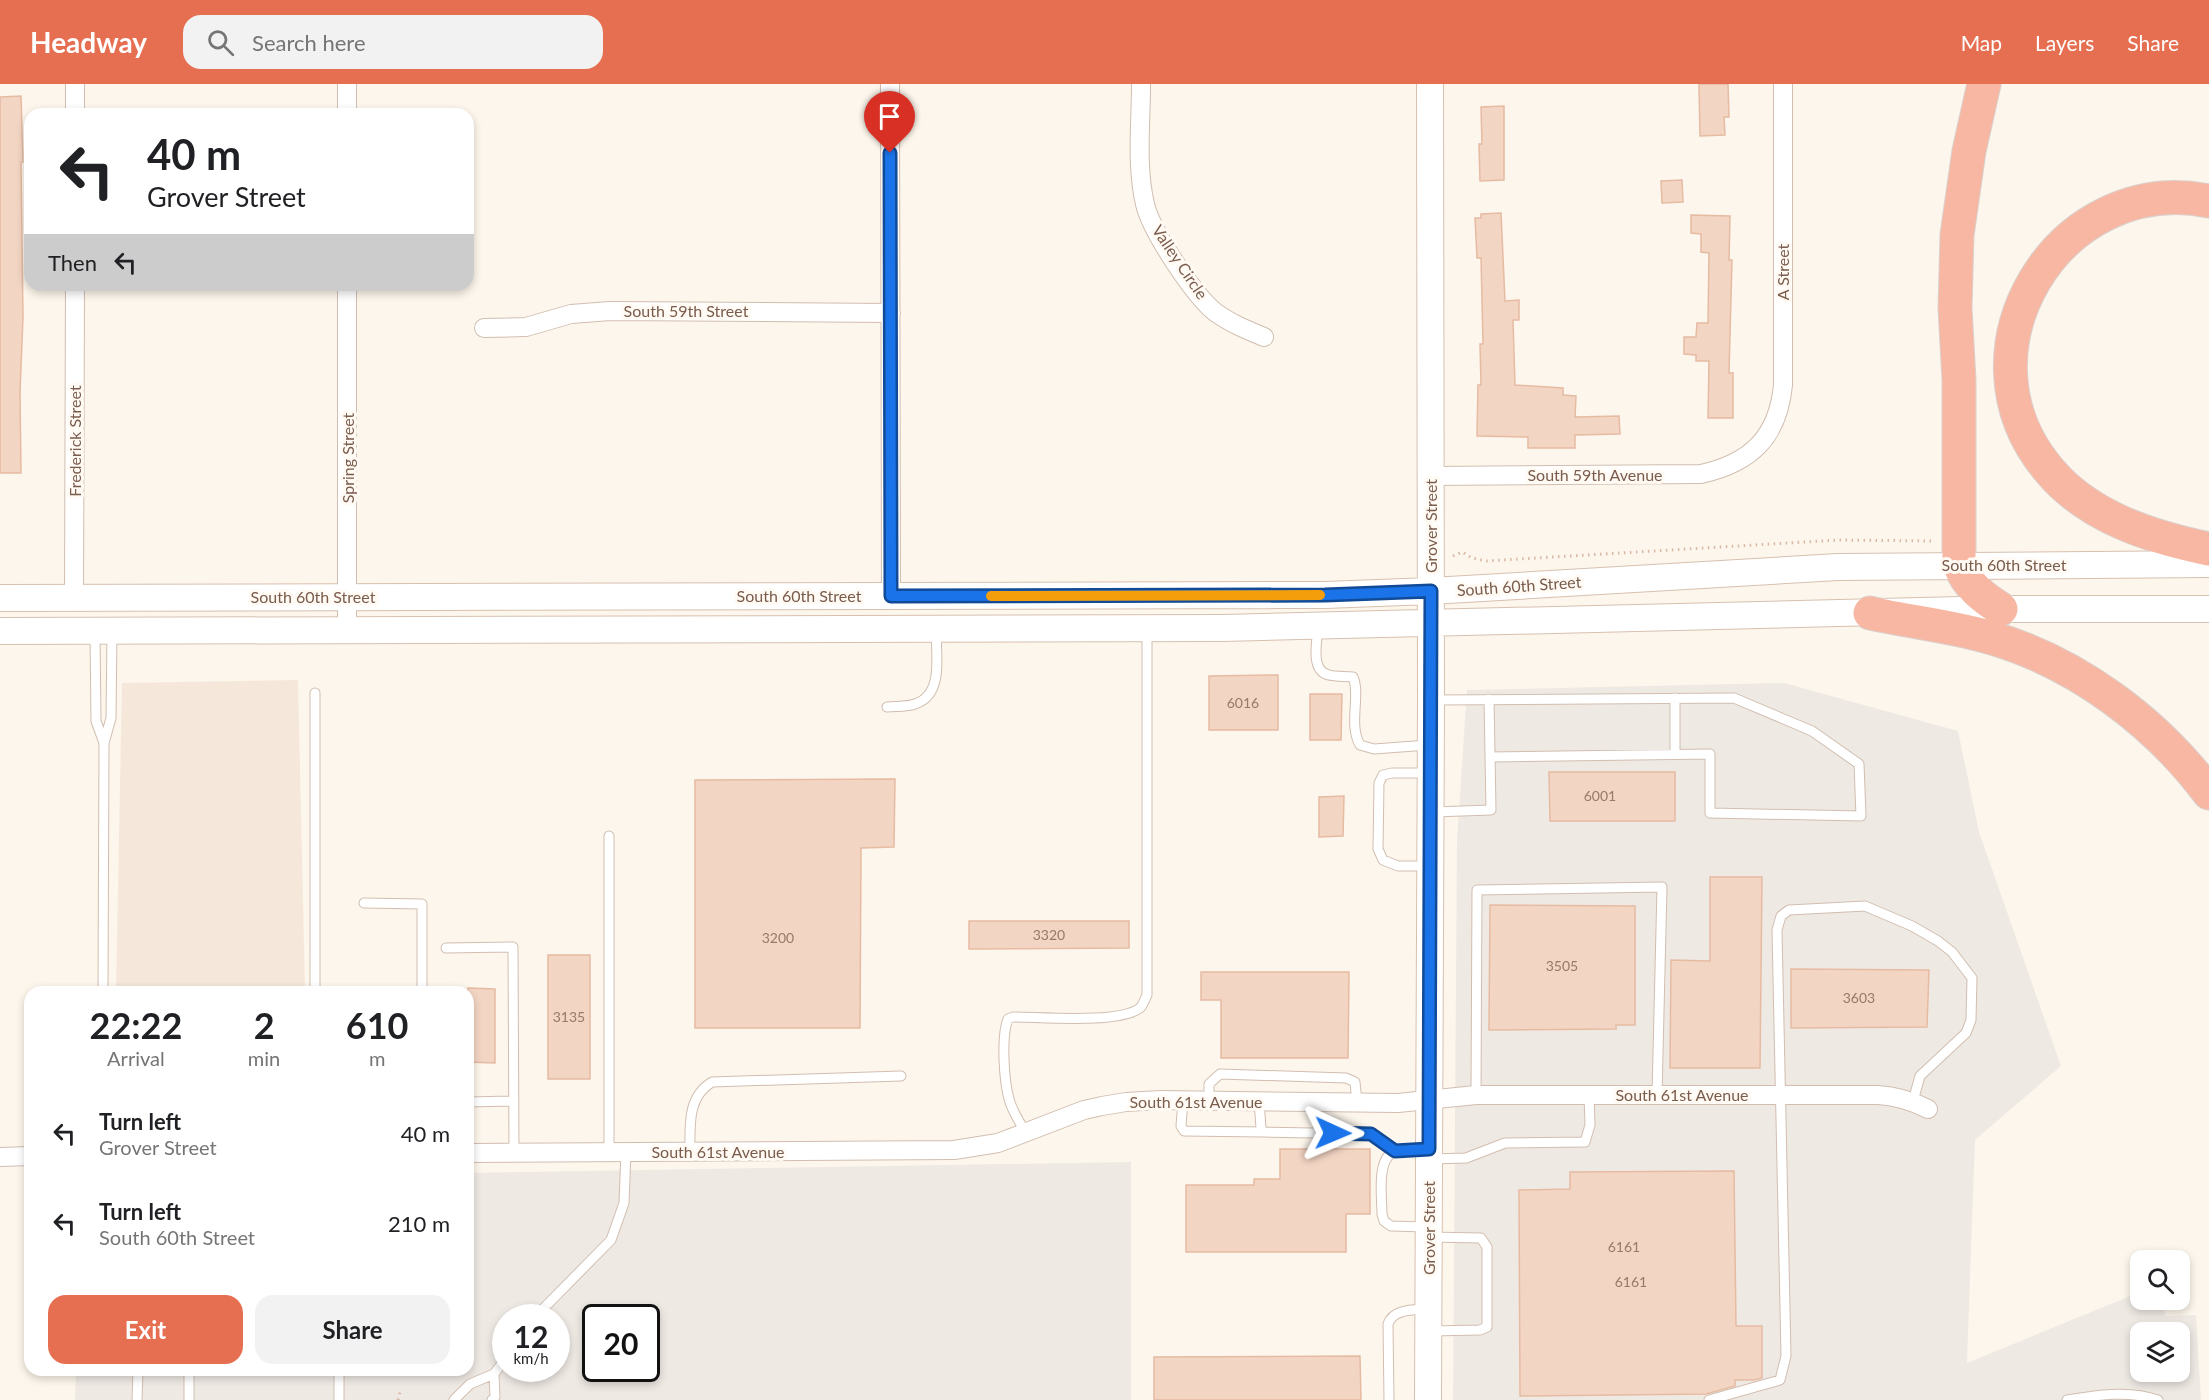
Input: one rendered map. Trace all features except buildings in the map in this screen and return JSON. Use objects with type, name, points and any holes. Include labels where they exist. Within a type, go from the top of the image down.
[{"type":"highway","points":[[1984,84],[1969,151],[1957,236],[1955,308],[1959,380],[1959,564],[1969,584],[2001,609]]},
{"type":"highway","points":[[2209,201],[2174,197],[2149,199],[2106,213],[2085,225],[2064,242],[2030,286],[2018,313],[2011,340],[2010,369],[2013,397],[2022,427],[2035,452],[2050,472],[2070,491],[2091,507],[2138,530],[2209,549]]},
{"type":"highway","points":[[1870,613],[1993,638],[2026,650],[2070,672],[2116,701],[2150,728],[2176,753],[2209,793]]},
{"type":"main road","name":"Grover Street","points":[[1428,1400],[1431,745],[1430,84]]},
{"type":"main road","name":"South 60th Street","points":[[0,598],[1325,595],[1431,591],[1774,570],[1959,564],[2209,564]]},
{"type":"main road","points":[[936,629],[941,613],[949,611],[1046,611],[1098,595]]},
{"type":"main road","name":"South 60th Street","points":[[0,631],[1318,627],[2001,609],[2209,609]]},
{"type":"street","points":[[75,84],[75,108]]},
{"type":"street","points":[[347,84],[347,108]]},
{"type":"street","points":[[890,84],[891,596]]},
{"type":"street","name":"Valley Circle","points":[[1142,84],[1142,186],[1145,206],[1162,243],[1213,310],[1230,322],[1264,338]]},
{"type":"street","name":"A Street","points":[[1754,451],[1768,435],[1777,418],[1783,385],[1783,84]]},
{"type":"street","name":"Frederick Street","points":[[74,598],[75,291]]},
{"type":"street","name":"Spring Street","points":[[347,291],[347,631]]},
{"type":"street","name":"South 59th Street","points":[[484,328],[526,327],[571,314],[610,311],[891,313]]},
{"type":"street","name":"South 59th Avenue","points":[[1430,476],[1701,474],[1723,469],[1754,451]]},
{"type":"street","name":"South 61st Avenue","points":[[474,1154],[954,1150],[998,1143],[1084,1110],[1102,1106],[1126,1102],[1183,1100],[1357,1103],[1429,1101],[1476,1095],[1893,1095],[1921,1105]]},
{"type":"street","points":[[0,1157],[24,1156]]},
{"type":"lane","points":[[1318,627],[1317,665],[1322,672],[1329,675],[1353,677],[1355,682],[1354,720],[1356,738],[1360,746],[1374,749],[1431,745]]},
{"type":"lane","points":[[1026,1133],[1009,1100],[1005,1027],[1008,1019],[1013,1017],[1122,1016],[1141,1007],[1147,995],[1147,628]]},
{"type":"lane","points":[[887,707],[917,704],[933,692],[936,680],[936,629]]},
{"type":"lane","points":[[104,630],[96,721],[104,743]]},
{"type":"lane","points":[[103,986],[104,743],[111,718],[104,630]]},
{"type":"lane","points":[[315,693],[315,986]]},
{"type":"lane","points":[[1675,698],[1675,754]]},
{"type":"lane","points":[[1431,700],[1734,698],[1812,731],[1859,764],[1861,816],[1710,813],[1710,754],[1490,757]]},
{"type":"lane","points":[[1430,812],[1491,810],[1489,699]]},
{"type":"lane","points":[[1430,773],[1392,773],[1383,776],[1379,783],[1378,849],[1383,860],[1389,864],[1430,866]]},
{"type":"lane","points":[[548,1304],[611,1240],[624,1203],[617,1152],[609,836]]},
{"type":"lane","points":[[1476,1095],[1477,890],[1662,887],[1657,1095]]},
{"type":"lane","points":[[364,903],[422,904],[422,986]]},
{"type":"lane","points":[[1709,1400],[1780,1380],[1786,1356],[1777,930],[1781,916],[1789,910],[1865,906],[1912,926],[1938,941],[1952,952],[1972,978],[1971,1020],[1966,1033],[1920,1076],[1921,1105]]},
{"type":"lane","points":[[446,948],[513,947],[514,1153]]},
{"type":"lane","points":[[1209,1101],[1209,1084],[1220,1074],[1346,1078],[1355,1082],[1357,1103]]},
{"type":"lane","points":[[690,1152],[690,1120],[697,1096],[712,1082],[901,1076]]},
{"type":"lane","points":[[1183,1100],[1181,1126],[1184,1131],[1371,1134],[1395,1151],[1466,1158],[1505,1143],[1585,1142],[1590,1125],[1589,1095]]},
{"type":"lane","points":[[474,1102],[514,1101]]},
{"type":"lane","points":[[1259,1101],[1263,1132]]},
{"type":"lane","points":[[1389,1400],[1388,1324],[1390,1319],[1401,1311],[1428,1320],[1480,1330],[1487,1327],[1487,1247],[1481,1238],[1391,1226],[1384,1221],[1382,1166],[1385,1158],[1395,1151]]},
{"type":"lane","points":[[454,1400],[470,1384],[492,1375]]},
{"type":"lane","points":[[137,1400],[138,1376]]},
{"type":"lane","points":[[189,1376],[189,1400]]},
{"type":"lane","points":[[339,1376],[339,1400]]},
{"type":"lane","points":[[492,1400],[495,1396],[494,1382]]},
{"type":"lane","points":[[2067,1400],[2092,1396],[2141,1395],[2158,1400]]},
{"type":"path","points":[[398,1400],[400,1392]]},
{"type":"shaded area","points":[[298,680],[305,986],[116,986],[122,683]]},
{"type":"shaded area","points":[[1784,683],[1958,731],[1979,832],[2061,1066],[1975,1140],[1967,1363],[2130,1296],[2130,1310],[2163,1310],[2166,1316],[2196,1315],[2201,1400],[1453,1400],[1457,840],[1467,690]]},
{"type":"shaded area","points":[[1131,1162],[1131,1400],[75,1400],[76,1376],[474,1376],[474,1173]]},
{"type":"slow traffic","points":[[991,596],[1320,595]]},
{"type":"route","points":[[890,153],[891,596],[1325,595],[1431,591],[1429,1149],[1395,1151],[1371,1134],[1333,1133]]}]
